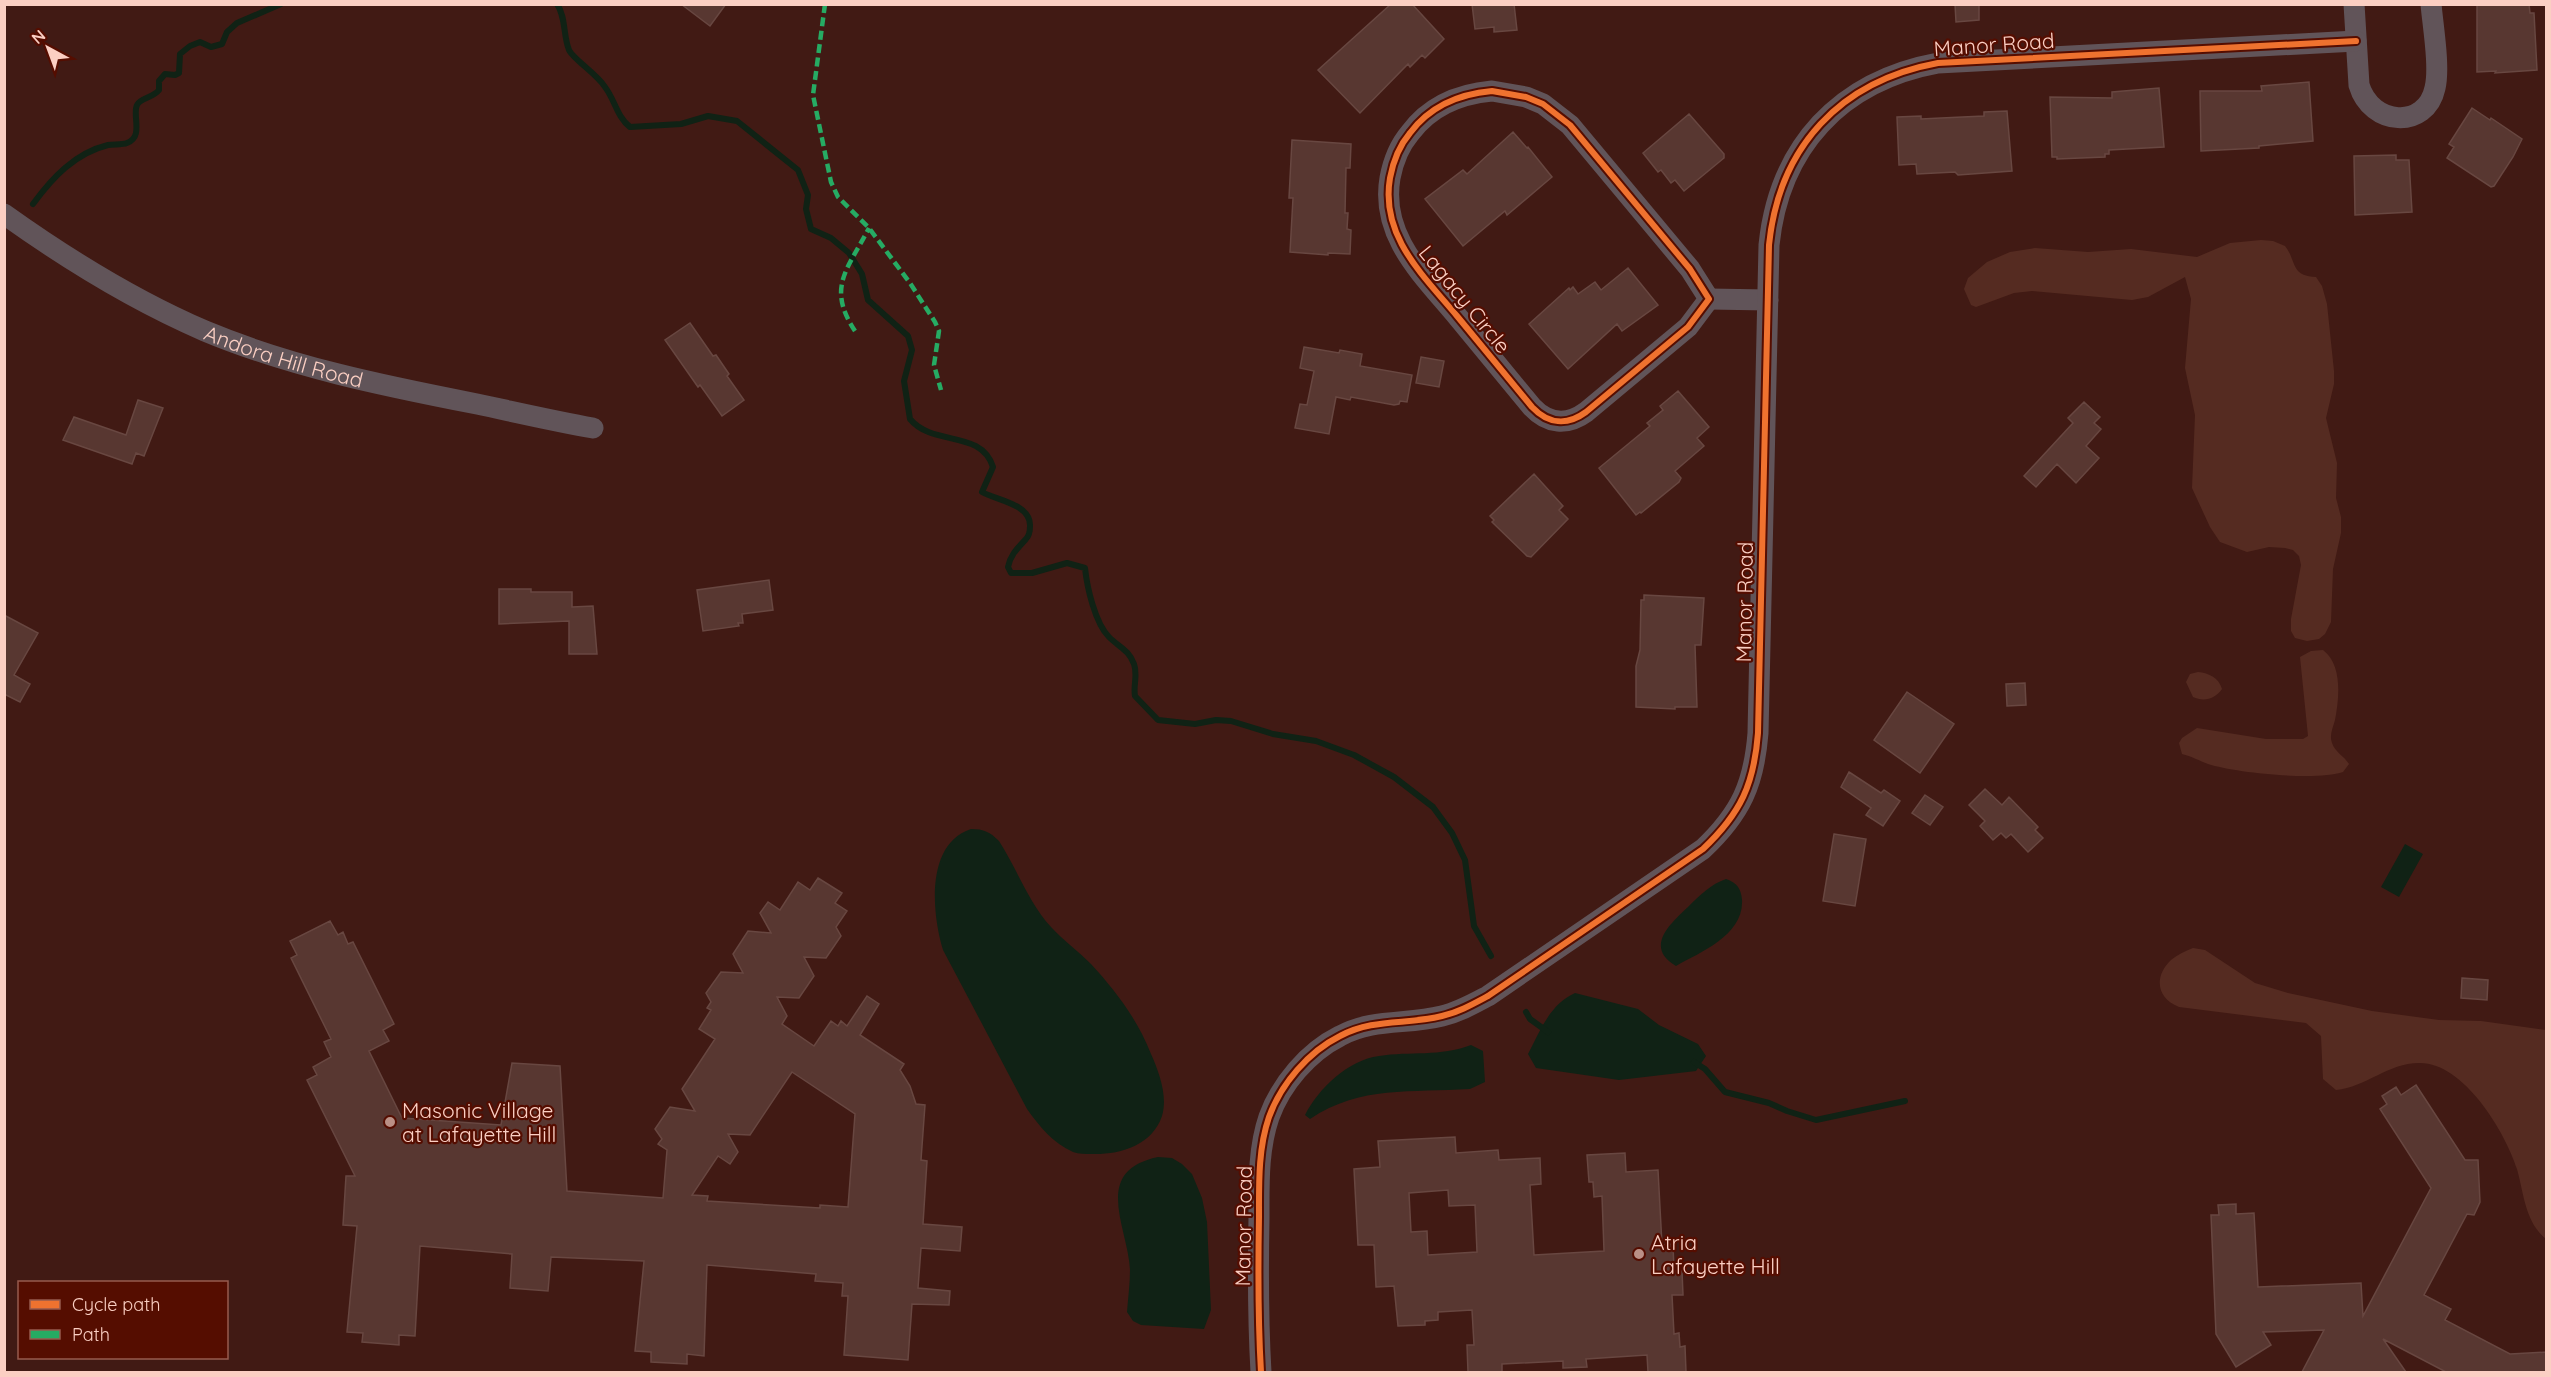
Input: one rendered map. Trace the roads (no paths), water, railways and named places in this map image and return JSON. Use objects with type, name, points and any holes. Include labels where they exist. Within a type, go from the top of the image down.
[{"type":"street","points":[[2354,4],[2359,86],[2366,103],[2380,114],[2399,118],[2417,112],[2425,106],[2435,89],[2432,4]]},
{"type":"street","name":"Manor Road","points":[[1261,1372],[1258,1260],[1262,1152],[1275,1102],[1297,1071],[1322,1047],[1358,1028],[1394,1020],[1441,1016],[1488,996],[1703,849],[1730,822],[1748,790],[1753,774],[1758,733],[1771,226],[1774,207],[1788,171],[1821,122],[1838,106],[1874,83],[1914,68],[1947,62],[2356,41]]},
{"type":"street","name":"Lagacy Circle","points":[[1474,93],[1510,93],[1542,104],[1570,125],[1690,269],[1709,299],[1688,327],[1586,412],[1564,422],[1547,419],[1533,407],[1403,249],[1395,235],[1388,202],[1391,170],[1397,154],[1405,139],[1427,115],[1458,97],[1474,93]]},
{"type":"street","name":"Andora Hill Road","points":[[4,214],[86,269],[121,289],[180,320],[228,339],[294,361],[368,381],[592,428]]},
{"type":"street","points":[[1709,299],[1768,300]]},
{"type":"waterway","points":[[33,204],[56,176],[75,160],[96,149],[108,145],[125,144],[132,140],[136,131],[137,105],[159,90],[159,81],[165,74],[179,73],[180,54],[200,42],[211,47],[222,44],[227,32],[237,23],[281,4]]},
{"type":"waterway","points":[[557,4],[562,15],[569,50],[601,82],[622,118],[630,127],[681,124],[708,116],[737,121],[798,170],[808,195],[806,209],[811,229],[831,238],[849,253],[862,274],[868,300],[908,336],[912,350],[904,381],[910,419],[920,428],[931,433],[968,442],[978,447],[987,455],[993,467],[982,492],[1019,508],[1029,519],[1029,535],[1009,563],[1011,573],[1032,573],[1067,563],[1085,568],[1096,614],[1104,631],[1127,652],[1134,664],[1135,696],[1158,720],[1195,724],[1216,720],[1231,721],[1273,734],[1316,741],[1354,755],[1394,777],[1433,807],[1452,833],[1465,860],[1474,926],[1491,956]]},
{"type":"waterway","points":[[1526,1012],[1530,1019],[1548,1032]]},
{"type":"waterway","points":[[1694,1062],[1705,1069],[1725,1092],[1769,1103],[1816,1120],[1905,1101]]},
{"type":"place","name":"Masonic Village at Lafayette Hill","points":[[390,1122]]},
{"type":"place","name":"Atria Lafayette Hill","points":[[1639,1254]]}]
